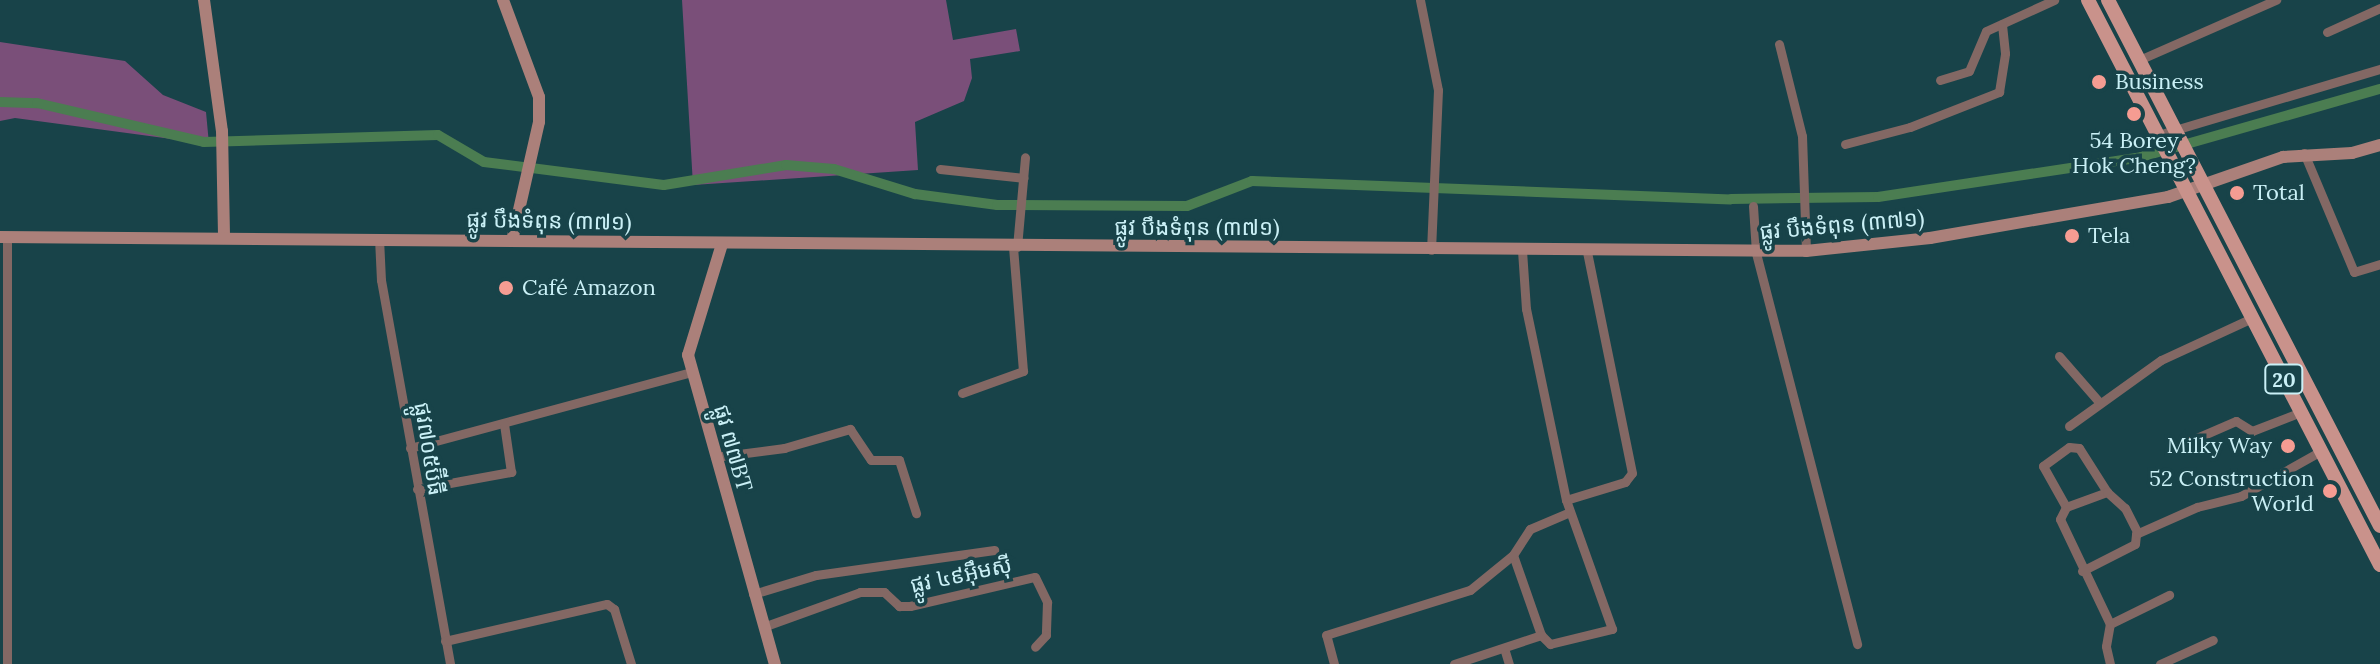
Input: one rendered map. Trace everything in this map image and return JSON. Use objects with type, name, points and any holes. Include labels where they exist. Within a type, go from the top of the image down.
[{"type":"main road","points":[[204,0],[222,131],[224,238]]},
{"type":"main road","points":[[503,0],[539,97],[534,148],[512,241]]},
{"type":"main road","name":"20","points":[[2088,0],[2380,565]]},
{"type":"main road","name":"20","points":[[2108,0],[2380,526]]},
{"type":"main road","name":"ផ្លូវ បឹងទំពុន (៣៧១)","points":[[4,237],[379,238],[1756,253],[1930,238],[2187,192],[2304,153],[2352,153],[2380,145]]},
{"type":"main road","name":"ផ្លូវ ៧៧BT","points":[[722,244],[689,342],[691,372],[775,664]]},
{"type":"street","points":[[1420,0],[1438,90],[1431,250]]},
{"type":"street","points":[[1940,80],[1969,71],[1986,31],[2054,0]]},
{"type":"street","points":[[2139,60],[2276,0]]},
{"type":"street","points":[[2327,32],[2380,8]]},
{"type":"street","points":[[1845,144],[1910,127],[1999,92],[2005,53],[2002,24]]},
{"type":"street","points":[[1779,44],[1802,136],[1801,186],[1806,251]]},
{"type":"street","points":[[2158,136],[2380,69]]},
{"type":"street","points":[[2304,153],[2354,272],[2380,264]]},
{"type":"street","points":[[962,393],[1023,371],[1015,246],[1025,157]]},
{"type":"street","points":[[940,169],[1024,178]]},
{"type":"street","points":[[1753,206],[1756,253],[1857,644]]},
{"type":"street","points":[[4,237],[3,455],[7,664]]},
{"type":"street","name":"ផ្លូវ៧០៥ប៊ីធី","points":[[379,238],[381,280],[450,664]]},
{"type":"street","points":[[1513,555],[1541,635],[1556,645],[1612,629],[1566,500],[1526,309],[1522,251]]},
{"type":"street","points":[[1566,500],[1625,482],[1632,473],[1587,251]]},
{"type":"street","points":[[2069,426],[2184,346],[2252,318]]},
{"type":"street","points":[[2059,356],[2100,403]]},
{"type":"street","points":[[410,448],[691,372]]},
{"type":"street","points":[[2192,440],[2236,421],[2252,431],[2301,412]]},
{"type":"street","points":[[417,489],[511,472],[504,424]]},
{"type":"street","points":[[715,457],[784,448],[850,429],[871,460],[899,460],[916,513]]},
{"type":"street","points":[[2066,507],[2043,466],[2069,447],[2079,448],[2107,492],[2125,508],[2138,533],[2135,544],[2082,571]]},
{"type":"street","points":[[2138,533],[2197,507],[2241,496],[2321,451]]},
{"type":"street","points":[[2107,492],[2066,507],[2060,521],[2110,624],[2106,646],[2110,664]]},
{"type":"street","points":[[1334,664],[1326,635],[1470,590],[1513,555],[1530,529],[1570,512]]},
{"type":"street","points":[[753,594],[816,575],[994,550]]},
{"type":"street","name":"ផ្លូវ ៤៩អ៊ឹមស៊ី","points":[[763,627],[860,592],[884,592],[899,606],[910,606],[1035,577],[1047,602],[1046,635],[1035,647]]},
{"type":"street","points":[[2110,624],[2169,595]]},
{"type":"street","points":[[445,641],[607,604],[614,609],[631,664]]},
{"type":"street","points":[[1454,664],[1541,635]]},
{"type":"street","points":[[2160,664],[2213,640]]},
{"type":"street","points":[[1504,648],[1509,664]]},
{"type":"shaded area","points":[[682,0],[946,0],[953,40],[1016,29],[1020,51],[970,59],[972,78],[964,101],[915,122],[918,170],[693,185]]},
{"type":"shaded area","points":[[0,42],[125,61],[163,95],[206,112],[209,144],[15,118],[0,121]]},
{"type":"waterway","points":[[0,102],[37,103],[204,142],[438,135],[484,162],[664,185],[786,165],[834,169],[915,194],[997,205],[1187,206],[1252,181],[1731,199],[1878,197],[2141,157],[2380,89]]},
{"type":"place","name":"Business","points":[[2099,82]]},
{"type":"place","name":"54 Borey Hok Cheng?","points":[[2134,114]]},
{"type":"place","name":"Total","points":[[2237,193]]},
{"type":"place","name":"Tela","points":[[2072,236]]},
{"type":"place","name":"Café Amazon","points":[[506,288]]},
{"type":"place","name":"Milky Way","points":[[2288,446]]},
{"type":"place","name":"52 Construction World","points":[[2330,491]]}]
